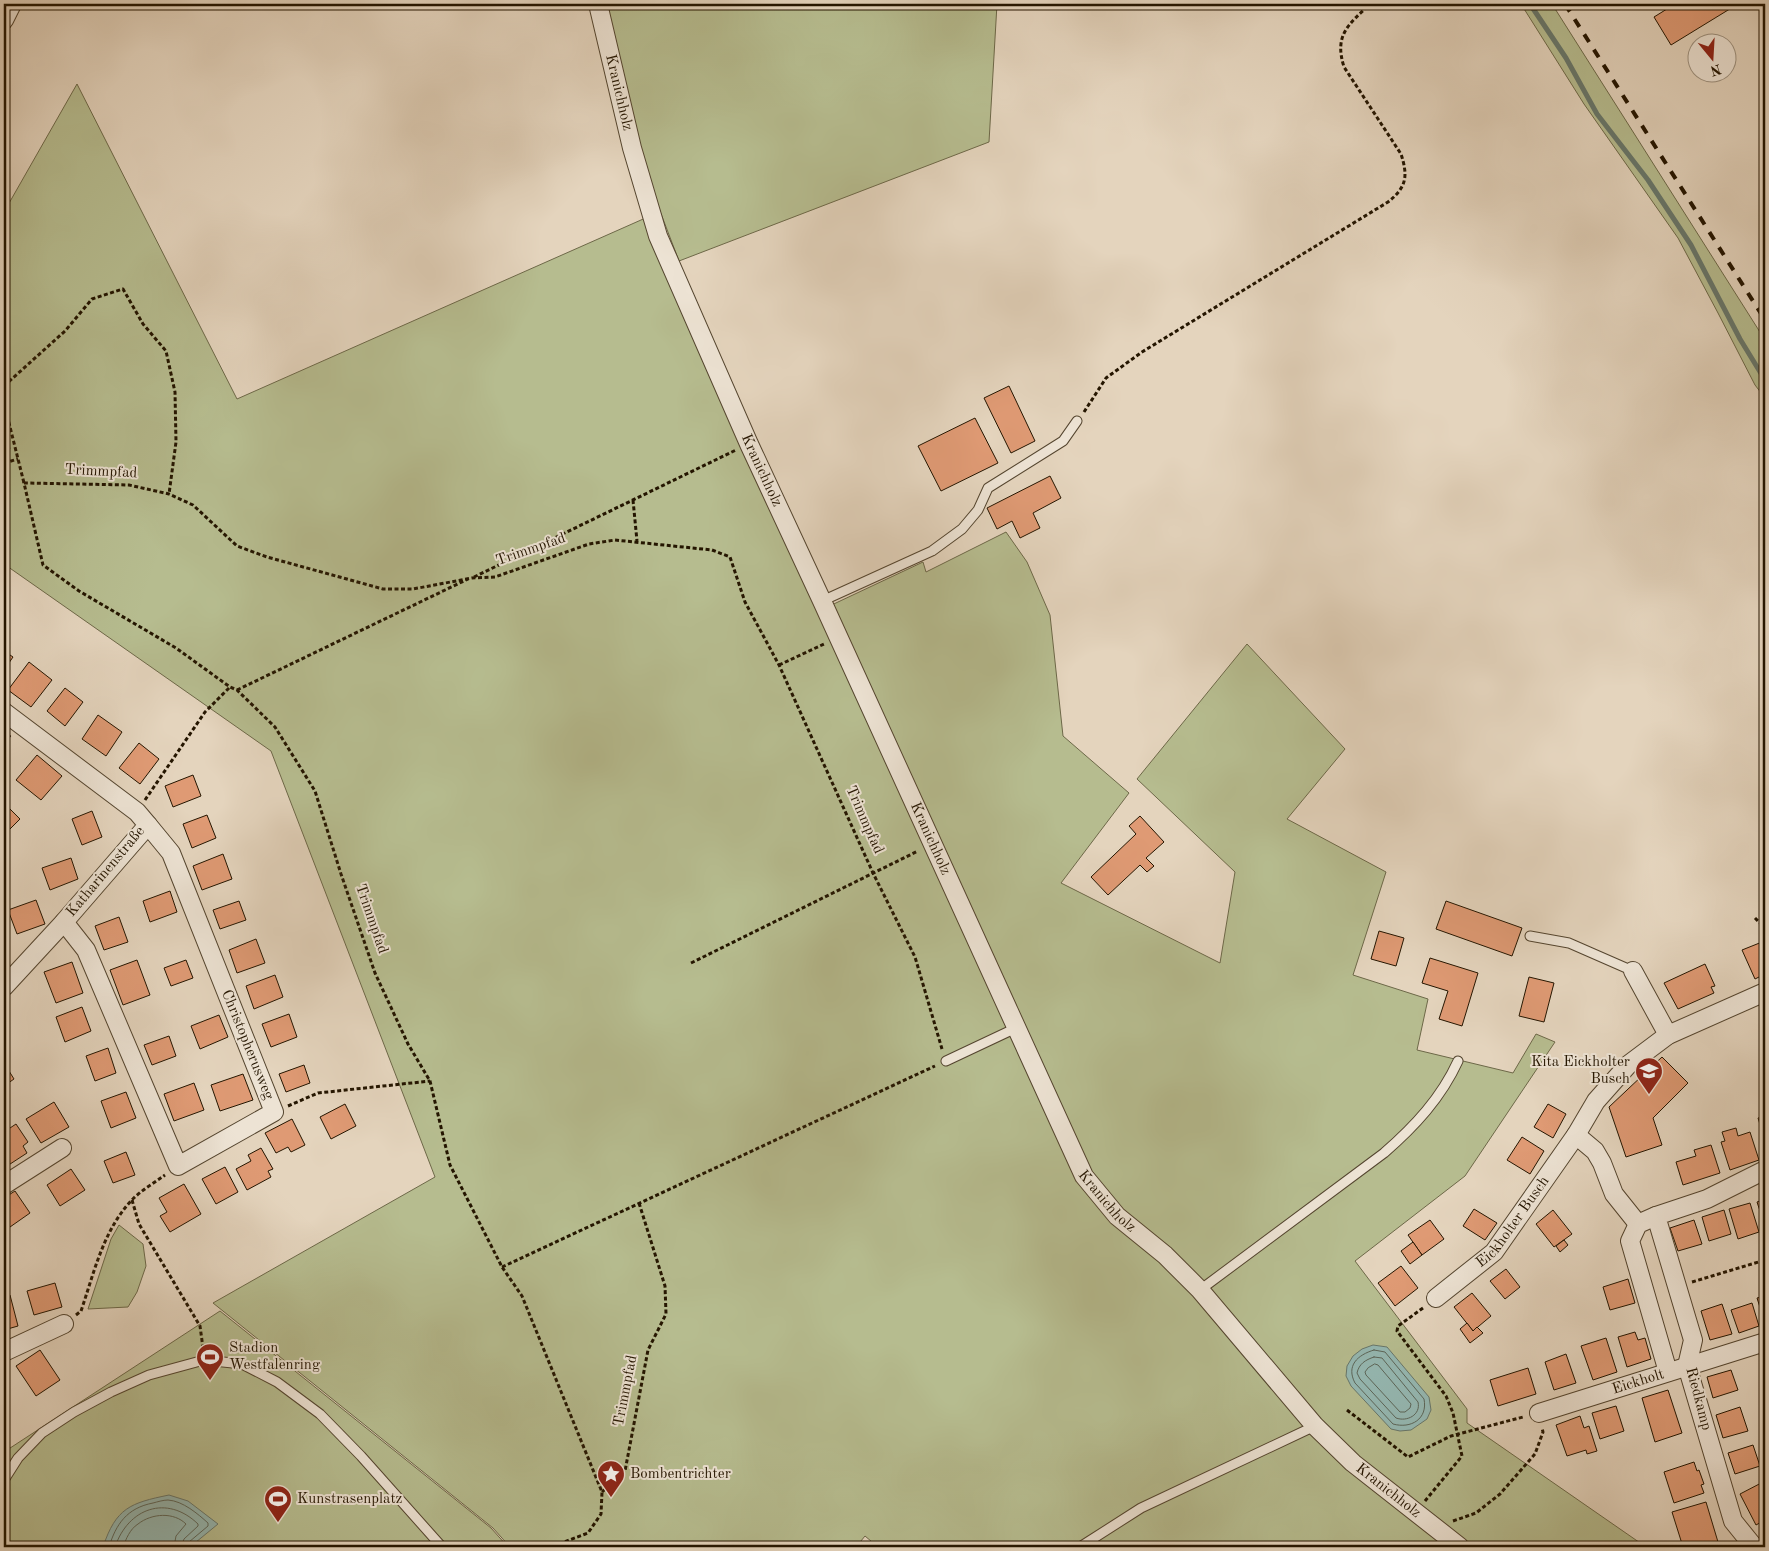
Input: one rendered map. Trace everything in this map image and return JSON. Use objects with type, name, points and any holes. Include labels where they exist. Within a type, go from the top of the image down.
[{"type":"street","points":[[4,20],[12,4]]},
{"type":"street","name":"Kranichholz","points":[[598,4],[632,148],[658,236],[749,444],[839,637],[1084,1176],[1117,1216],[1165,1255],[1200,1290],[1315,1426],[1354,1463],[1460,1547]]},
{"type":"street","name":"Katharinenstraße","points":[[4,712],[142,818],[64,922],[4,987]]},
{"type":"street","name":"Christopherusweg","points":[[142,818],[171,853],[274,1112],[178,1166]]},
{"type":"street","points":[[64,922],[86,950],[178,1166]]},
{"type":"street","points":[[1633,971],[1668,1035]]},
{"type":"street","name":"Eickholter Busch","points":[[1436,1298],[1494,1252],[1576,1134],[1596,1101],[1628,1065],[1668,1035],[1765,992]]},
{"type":"street","points":[[1576,1134],[1595,1151],[1602,1163],[1614,1194],[1638,1224],[1707,1199],[1765,1170]]},
{"type":"street","points":[[4,1185],[62,1148]]},
{"type":"street","name":"Riedkamp","points":[[1656,1216],[1693,1340],[1687,1366],[1733,1521],[1754,1547]]},
{"type":"street","name":"Riedkamp","points":[[1638,1224],[1630,1241],[1668,1372]]},
{"type":"street","points":[[4,1352],[64,1324]]},
{"type":"street","name":"Eickholt","points":[[1539,1413],[1765,1342]]},
{"type":"lane","points":[[822,601],[932,552],[948,541],[962,529],[978,510],[988,488],[1063,441],[1077,421]]},
{"type":"lane","points":[[1530,936],[1569,943],[1633,971]]},
{"type":"lane","points":[[946,1061],[1016,1028]]},
{"type":"lane","points":[[1200,1290],[1384,1152],[1408,1131],[1430,1108],[1458,1061]]},
{"type":"lane","points":[[4,1480],[18,1458],[42,1433],[74,1412],[111,1392],[150,1375],[204,1360],[242,1364],[277,1382],[320,1414],[361,1456],[442,1547]]},
{"type":"lane","points":[[1080,1547],[1141,1508],[1315,1426]]},
{"type":"path","points":[[1077,421],[1106,378],[1175,331],[1388,202],[1402,188],[1405,179],[1405,167],[1401,154],[1344,67],[1341,58],[1340,46],[1343,35],[1350,23],[1370,4]]},
{"type":"path","points":[[4,386],[65,331],[92,299],[123,289],[143,324],[166,351],[175,392],[176,442],[169,494]]},
{"type":"path","points":[[4,403],[24,483]]},
{"type":"path","points":[[236,690],[749,444]]},
{"type":"path","points":[[4,462],[18,459]]},
{"type":"path","name":"Trimmpfad","points":[[562,1547],[564,1542],[588,1533],[601,1514],[602,1492],[522,1296],[502,1267],[450,1165],[430,1081],[408,1044],[375,973],[341,874],[316,791],[275,727],[236,690],[176,648],[79,591],[43,565],[24,483],[129,485],[169,494],[193,505],[237,546],[267,557],[383,589],[413,588],[472,578],[495,577],[589,544],[615,540],[712,550],[730,557],[745,602],[779,665],[873,873],[916,957],[946,1061]]},
{"type":"path","points":[[633,500],[637,541]]},
{"type":"path","points":[[779,665],[839,637]]},
{"type":"path","points":[[142,818],[205,712],[230,687]]},
{"type":"path","points":[[691,963],[932,844]]},
{"type":"path","points":[[1755,918],[1765,928]]},
{"type":"path","points":[[502,1267],[946,1061]]},
{"type":"path","points":[[274,1112],[318,1093],[430,1081]]},
{"type":"path","points":[[64,1324],[81,1311],[107,1236],[119,1215],[132,1200],[178,1166]]},
{"type":"path","points":[[132,1200],[139,1224],[200,1326],[204,1360]]},
{"type":"path","name":"Trimmpfad","points":[[602,1492],[625,1472],[648,1350],[666,1314],[665,1286],[639,1203]]},
{"type":"path","points":[[1676,1286],[1765,1260]]},
{"type":"path","points":[[1416,1512],[1462,1456],[1453,1413],[1446,1396],[1397,1331],[1398,1326],[1436,1298]]},
{"type":"path","points":[[1347,1410],[1408,1457],[1457,1434],[1539,1413],[1543,1432],[1535,1454],[1500,1494],[1476,1514],[1444,1524],[1437,1529]]},
{"type":"green space","points":[[601,4],[997,4],[989,142],[679,261],[636,148]]},
{"type":"green space","points":[[1521,4],[1552,4],[1765,340],[1765,398],[1755,385],[1678,238],[1584,104]]},
{"type":"green space","points":[[77,84],[237,399],[650,216],[821,610],[923,562],[926,572],[1006,532],[1027,562],[1050,615],[1063,736],[1129,793],[1061,883],[1220,963],[1235,872],[1137,779],[1247,644],[1345,749],[1287,819],[1386,872],[1353,975],[1428,999],[1417,1050],[1513,1073],[1536,1034],[1555,1042],[1465,1176],[1355,1261],[1467,1409],[1467,1423],[1646,1547],[878,1547],[865,1536],[856,1547],[510,1547],[493,1528],[213,1303],[435,1177],[271,751],[4,564],[4,451],[10,449],[4,424],[4,212]]},
{"type":"green space","points":[[119,1225],[143,1244],[146,1266],[137,1292],[128,1307],[88,1309],[111,1239]]},
{"type":"green space","name":"Stadion Westfalenring","points":[[220,1311],[491,1528],[508,1547],[4,1547],[4,1452]]},
{"type":"water","points":[[1373,1345],[1387,1347],[1429,1397],[1431,1410],[1427,1419],[1411,1430],[1400,1431],[1391,1429],[1351,1386],[1346,1376],[1347,1366],[1353,1356],[1362,1349]]},
{"type":"water","points":[[169,1495],[188,1501],[218,1524],[190,1547],[103,1547],[113,1524],[126,1509],[144,1501]]},
{"type":"building","points":[[1675,4],[1731,4],[1733,7],[1692,32],[1686,32],[1686,36],[1671,45],[1654,17]]},
{"type":"building","points":[[1009,386],[1035,441],[1011,453],[984,398]]},
{"type":"building","points":[[975,418],[998,463],[941,491],[918,446]]},
{"type":"building","points":[[1050,476],[1061,498],[1033,513],[1040,528],[1020,538],[1012,521],[997,529],[987,508]]},
{"type":"building","points":[[4,651],[13,657],[4,670]]},
{"type":"building","points":[[29,662],[52,680],[31,707],[8,690]]},
{"type":"building","points":[[65,688],[83,702],[65,726],[47,711]]},
{"type":"building","points":[[98,715],[122,732],[106,756],[82,739]]},
{"type":"building","points":[[139,743],[159,759],[140,784],[119,768]]},
{"type":"building","points":[[37,755],[62,776],[41,800],[16,780]]},
{"type":"building","points":[[193,775],[201,796],[173,807],[165,786]]},
{"type":"building","points":[[4,803],[20,819],[4,835]]},
{"type":"building","points":[[92,811],[102,837],[82,845],[72,819]]},
{"type":"building","points":[[207,815],[216,838],[192,848],[183,824]]},
{"type":"building","points":[[1140,816],[1164,842],[1146,858],[1154,866],[1147,872],[1140,865],[1108,895],[1091,877],[1136,834],[1129,826]]},
{"type":"building","points":[[223,854],[232,879],[202,890],[193,866]]},
{"type":"building","points":[[71,858],[78,879],[50,890],[42,868]]},
{"type":"building","points":[[170,891],[177,912],[150,922],[143,901]]},
{"type":"building","points":[[36,900],[45,924],[17,934],[8,910]]},
{"type":"building","points":[[239,901],[246,920],[220,929],[213,910]]},
{"type":"building","points":[[1446,901],[1522,928],[1512,956],[1436,929]]},
{"type":"building","points":[[119,917],[128,942],[104,950],[95,926]]},
{"type":"building","points":[[1379,931],[1404,938],[1396,966],[1371,959]]},
{"type":"building","points":[[256,939],[265,963],[237,973],[229,950]]},
{"type":"building","points":[[1762,942],[1765,949],[1765,974],[1755,979],[1742,950]]},
{"type":"building","points":[[1430,958],[1478,973],[1462,1026],[1439,1019],[1448,991],[1422,983]]},
{"type":"building","points":[[137,960],[150,995],[123,1005],[110,970]]},
{"type":"building","points":[[186,960],[193,978],[171,986],[164,968]]},
{"type":"building","points":[[72,962],[83,993],[56,1003],[44,972]]},
{"type":"building","points":[[1705,964],[1715,986],[1711,987],[1714,993],[1678,1009],[1664,983]]},
{"type":"building","points":[[275,975],[283,997],[254,1009],[246,986]]},
{"type":"building","points":[[1529,977],[1554,983],[1544,1022],[1519,1016]]},
{"type":"building","points":[[82,1007],[91,1031],[65,1042],[56,1017]]},
{"type":"building","points":[[289,1014],[297,1037],[271,1047],[262,1024]]},
{"type":"building","points":[[219,1015],[228,1037],[200,1049],[191,1026]]},
{"type":"building","points":[[169,1036],[176,1056],[152,1065],[144,1045]]},
{"type":"building","points":[[108,1048],[116,1073],[95,1081],[86,1056]]},
{"type":"building","name":"Kita Eickholter Busch","points":[[1662,1057],[1688,1083],[1653,1118],[1662,1145],[1626,1157],[1609,1107]]},
{"type":"building","points":[[4,1063],[14,1079],[4,1086]]},
{"type":"building","points":[[304,1065],[310,1083],[286,1092],[279,1074]]},
{"type":"building","points":[[243,1074],[253,1100],[220,1111],[211,1085]]},
{"type":"building","points":[[194,1083],[204,1110],[174,1121],[164,1094]]},
{"type":"building","points":[[126,1092],[136,1118],[111,1128],[101,1101]]},
{"type":"building","points":[[54,1102],[69,1127],[41,1143],[26,1119]]},
{"type":"building","points":[[345,1104],[356,1126],[331,1139],[320,1117]]},
{"type":"building","points":[[1548,1104],[1566,1114],[1553,1138],[1534,1127]]},
{"type":"building","points":[[1765,1116],[1765,1141],[1758,1118]]},
{"type":"building","points":[[292,1119],[305,1145],[291,1152],[288,1147],[276,1153],[265,1133]]},
{"type":"building","points":[[16,1124],[28,1142],[23,1146],[27,1153],[4,1168],[4,1132]]},
{"type":"building","points":[[1736,1128],[1738,1136],[1750,1132],[1759,1160],[1730,1170],[1721,1142],[1725,1141],[1722,1132]]},
{"type":"building","points":[[1522,1137],[1544,1151],[1530,1174],[1507,1160]]},
{"type":"building","points":[[1711,1145],[1720,1173],[1683,1185],[1676,1162],[1696,1156],[1694,1150]]},
{"type":"building","points":[[261,1148],[273,1169],[268,1171],[271,1177],[247,1190],[236,1169],[251,1161],[248,1155]]},
{"type":"building","points":[[126,1152],[135,1175],[113,1183],[104,1161]]},
{"type":"building","points":[[225,1167],[238,1192],[216,1204],[202,1179]]},
{"type":"building","points":[[71,1169],[85,1190],[60,1206],[47,1185]]},
{"type":"building","points":[[184,1184],[201,1214],[170,1232],[160,1216],[167,1212],[159,1198]]},
{"type":"building","points":[[15,1191],[30,1213],[10,1227],[4,1217],[4,1198]]},
{"type":"building","points":[[1765,1199],[1765,1226],[1757,1202]]},
{"type":"building","points":[[1750,1203],[1759,1232],[1738,1239],[1729,1209]]},
{"type":"building","points":[[1474,1209],[1497,1223],[1485,1240],[1463,1226]]},
{"type":"building","points":[[1553,1210],[1572,1234],[1554,1247],[1536,1224]]},
{"type":"building","points":[[1724,1210],[1731,1234],[1709,1241],[1702,1217]]},
{"type":"building","points":[[1430,1220],[1444,1239],[1422,1255],[1408,1235]]},
{"type":"building","points":[[1694,1220],[1702,1244],[1678,1251],[1670,1228]]},
{"type":"building","points":[[1564,1240],[1568,1245],[1560,1252],[1556,1246]]},
{"type":"building","points":[[1413,1242],[1422,1255],[1410,1264],[1401,1251]]},
{"type":"building","points":[[1401,1266],[1418,1288],[1395,1306],[1378,1283]]},
{"type":"building","points":[[1506,1269],[1520,1287],[1505,1299],[1490,1281]]},
{"type":"building","points":[[1628,1279],[1635,1303],[1610,1310],[1603,1287]]},
{"type":"building","points":[[55,1283],[62,1307],[34,1315],[27,1291]]},
{"type":"building","points":[[1472,1293],[1491,1316],[1473,1331],[1454,1307]]},
{"type":"building","points":[[10,1295],[18,1326],[4,1330],[4,1297]]},
{"type":"building","points":[[1765,1296],[1765,1323],[1757,1298]]},
{"type":"building","points":[[1752,1303],[1759,1326],[1739,1333],[1731,1310]]},
{"type":"building","points":[[1722,1304],[1732,1334],[1710,1340],[1701,1311]]},
{"type":"building","points":[[1467,1323],[1473,1331],[1477,1327],[1483,1333],[1470,1343],[1460,1329]]},
{"type":"building","points":[[1635,1332],[1638,1340],[1645,1338],[1651,1359],[1627,1367],[1618,1337]]},
{"type":"building","points":[[1606,1338],[1617,1372],[1593,1380],[1581,1346]]},
{"type":"building","points":[[40,1350],[60,1380],[36,1396],[16,1366]]},
{"type":"building","points":[[1566,1354],[1576,1383],[1554,1390],[1545,1362]]},
{"type":"building","points":[[1528,1368],[1536,1394],[1498,1406],[1490,1380]]},
{"type":"building","points":[[1731,1370],[1738,1390],[1713,1398],[1707,1377]]},
{"type":"building","points":[[1668,1390],[1682,1433],[1655,1442],[1642,1398]]},
{"type":"building","points":[[1616,1406],[1624,1431],[1600,1439],[1592,1413]]},
{"type":"building","points":[[1740,1407],[1748,1431],[1723,1438],[1716,1415]]},
{"type":"building","points":[[1580,1416],[1584,1428],[1589,1426],[1597,1451],[1587,1454],[1586,1450],[1567,1456],[1556,1425]]},
{"type":"building","points":[[1753,1445],[1760,1466],[1735,1474],[1728,1453]]},
{"type":"building","points":[[1694,1462],[1704,1484],[1701,1485],[1704,1493],[1674,1503],[1664,1472]]},
{"type":"building","points":[[1765,1481],[1765,1520],[1756,1525],[1740,1494]]},
{"type":"building","points":[[1706,1502],[1718,1542],[1701,1547],[1683,1547],[1672,1512]]},
{"type":"waterway","points":[[1530,4],[1566,58],[1597,114],[1648,180],[1691,245],[1740,339],[1765,380]]},
{"type":"railway","points":[[1565,4],[1765,320]]},
{"type":"place","name":"Kita Eickholter Busch","points":[[1649,1095]]},
{"type":"place","name":"Stadion Westfalenring","points":[[210,1381]]},
{"type":"place","name":"Bombentrichter","points":[[611,1498]]},
{"type":"place","name":"Kunstrasenplatz","points":[[278,1523]]}]
